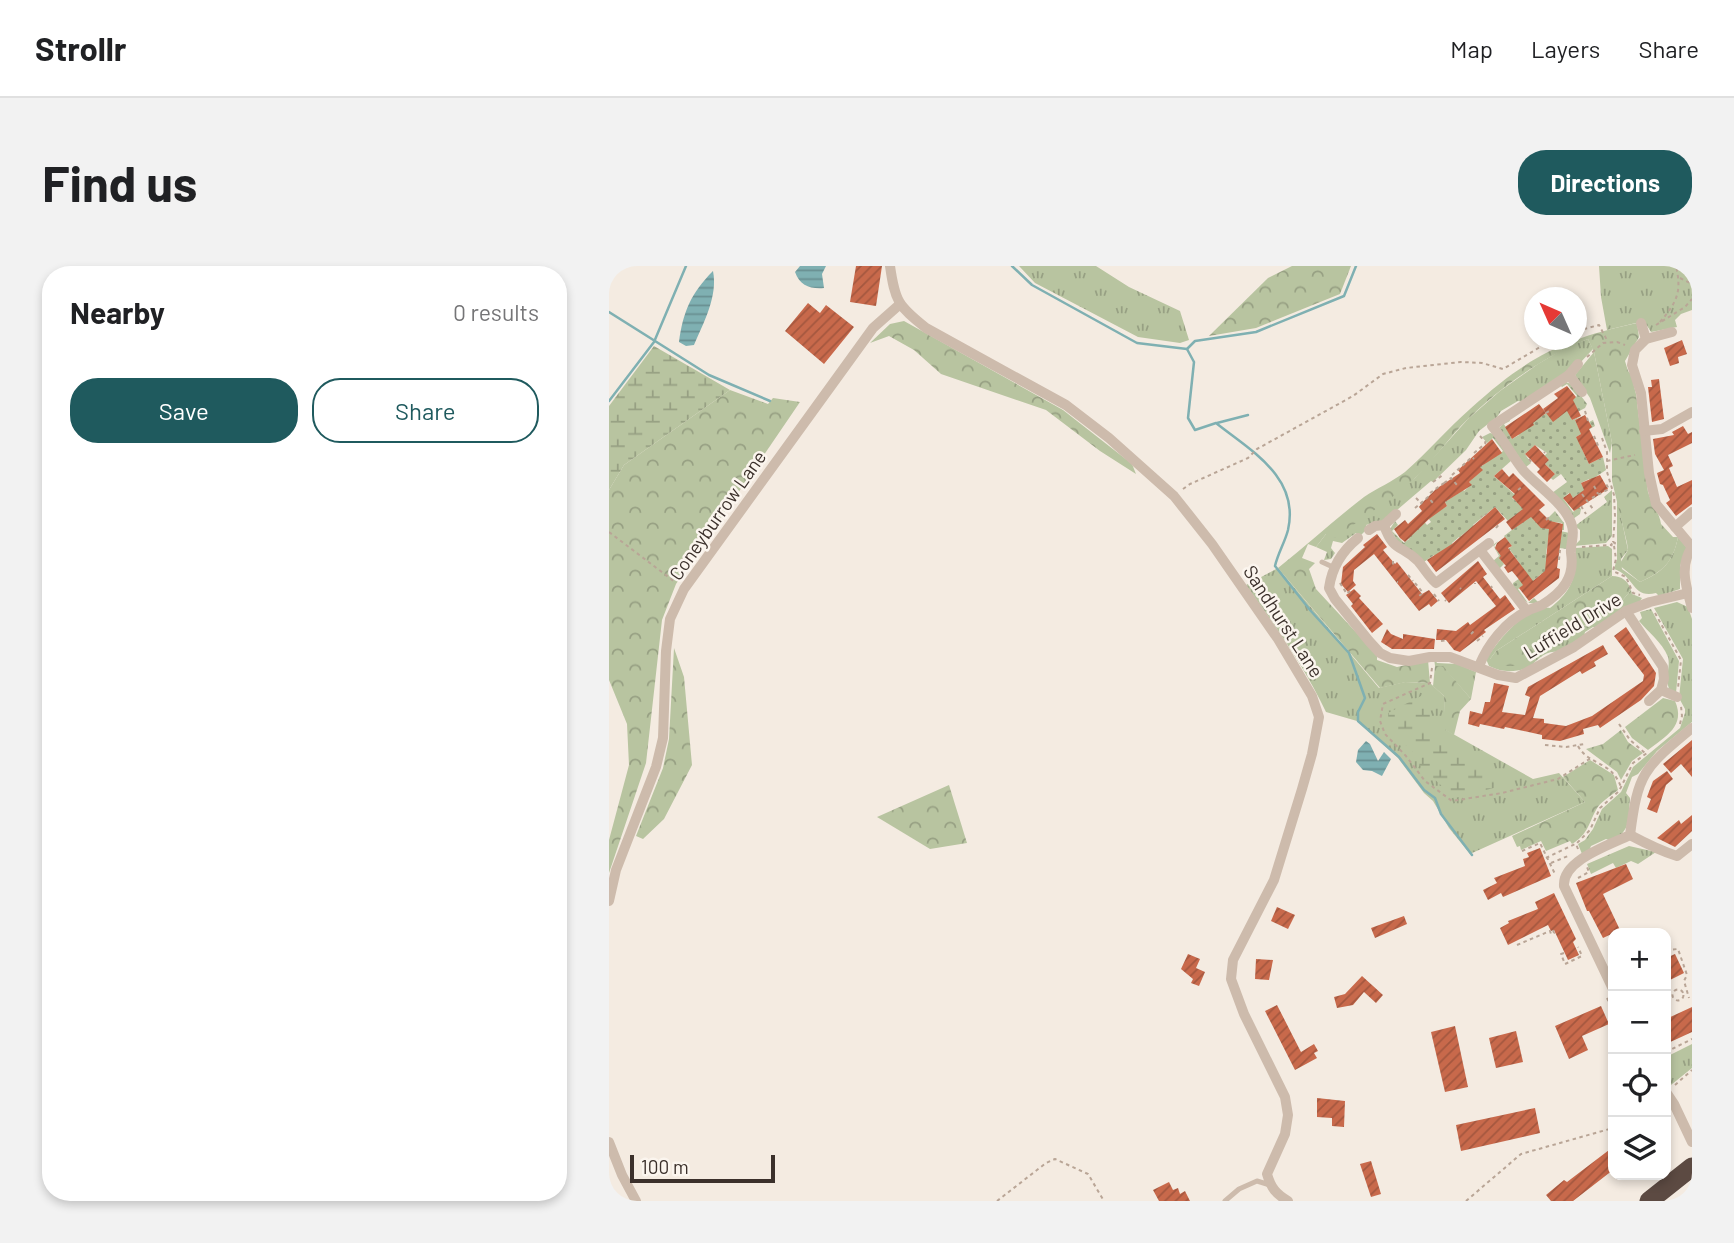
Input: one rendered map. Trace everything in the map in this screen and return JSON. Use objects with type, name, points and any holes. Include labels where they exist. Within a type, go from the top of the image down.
[{"type":"highway","points":[[1649,1201],[1692,1167]]},
{"type":"street","points":[[890,266],[893,289],[899,304]]},
{"type":"street","name":"Sandhurst Lane","points":[[899,304],[926,328],[1066,405],[1109,438],[1174,496],[1212,544],[1278,639],[1312,696],[1319,717],[1312,754],[1274,880],[1233,960],[1231,979],[1244,1014],[1285,1097],[1288,1115],[1285,1135],[1264,1180]]},
{"type":"street","name":"Coneyburrow Lane","points":[[609,901],[616,870],[656,767],[663,738],[666,651],[670,619],[684,589],[873,328],[899,304]]},
{"type":"street","points":[[1641,323],[1646,337]]},
{"type":"street","points":[[1672,332],[1646,337],[1635,350],[1632,365],[1641,393],[1646,452],[1656,504],[1692,547],[1684,559],[1683,569],[1691,602]]},
{"type":"street","points":[[1483,439],[1492,426],[1569,375],[1578,364]]},
{"type":"street","points":[[1569,375],[1582,392]]},
{"type":"street","points":[[1644,432],[1662,429],[1692,412]]},
{"type":"street","points":[[1479,666],[1494,638],[1527,611],[1541,605],[1564,587],[1570,579],[1573,566],[1565,548],[1573,533],[1570,521],[1546,491],[1525,472],[1492,426]]},
{"type":"street","points":[[1675,527],[1692,512]]},
{"type":"street","points":[[1369,530],[1384,525],[1396,514]]},
{"type":"street","points":[[1384,525],[1391,541],[1415,558],[1434,582],[1440,581],[1484,547],[1527,611]]},
{"type":"street","name":"Luffield Drive","points":[[1358,538],[1338,548],[1329,588],[1380,653],[1390,658],[1409,661],[1450,657],[1479,666],[1517,683],[1626,611],[1650,602],[1691,602]]},
{"type":"street","points":[[1626,611],[1663,667],[1661,691],[1649,701]]},
{"type":"street","points":[[1661,691],[1677,696]]},
{"type":"street","points":[[1630,835],[1634,802],[1641,777],[1658,757],[1692,728]]},
{"type":"street","points":[[1630,835],[1644,844],[1653,845],[1677,856],[1692,844]]},
{"type":"street","points":[[1608,978],[1564,886],[1566,871],[1573,863],[1630,835]]},
{"type":"street","points":[[1671,1102],[1692,1142]]},
{"type":"street","points":[[609,1142],[636,1201]]},
{"type":"street","points":[[1264,1180],[1276,1194],[1288,1201]]},
{"type":"lane","points":[[1322,562],[1335,568]]},
{"type":"lane","points":[[1225,1201],[1239,1189],[1264,1180]]},
{"type":"path","points":[[1646,337],[1673,306],[1680,278],[1677,266]]},
{"type":"path","points":[[1680,278],[1692,284]]},
{"type":"path","points":[[1660,322],[1685,307],[1692,299]]},
{"type":"path","points":[[1587,329],[1599,326],[1608,343]]},
{"type":"path","points":[[1578,364],[1603,343],[1617,342],[1635,350]]},
{"type":"path","points":[[1174,496],[1190,484],[1248,458],[1257,449],[1353,396],[1383,374],[1406,368],[1461,362],[1482,363],[1503,369],[1535,350]]},
{"type":"path","points":[[1581,416],[1585,413],[1590,420]]},
{"type":"path","points":[[1590,441],[1595,437],[1599,448]]},
{"type":"path","points":[[1473,453],[1483,439]]},
{"type":"path","points":[[1558,558],[1565,548],[1612,543],[1615,516],[1606,462],[1607,452],[1602,439]]},
{"type":"path","points":[[1606,462],[1646,452]]},
{"type":"path","points":[[1452,475],[1472,457],[1474,459]]},
{"type":"path","points":[[1461,459],[1465,464]]},
{"type":"path","points":[[1529,459],[1533,464]]},
{"type":"path","points":[[1433,482],[1444,474]]},
{"type":"path","points":[[1430,493],[1451,478],[1457,485]]},
{"type":"path","points":[[1592,498],[1609,489],[1605,482],[1609,480]]},
{"type":"path","points":[[1594,486],[1599,495]]},
{"type":"path","points":[[1582,494],[1593,509]]},
{"type":"path","points":[[1415,508],[1428,497],[1433,503]]},
{"type":"path","points":[[1416,498],[1422,504]]},
{"type":"path","points":[[1581,506],[1586,514]]},
{"type":"path","points":[[1546,516],[1546,520]]},
{"type":"path","points":[[1496,528],[1500,523]]},
{"type":"path","points":[[609,532],[684,589]]},
{"type":"path","points":[[1408,575],[1423,593],[1419,596]]},
{"type":"path","points":[[1340,582],[1347,594],[1350,591]]},
{"type":"path","points":[[1434,594],[1439,601]]},
{"type":"path","points":[[1471,634],[1475,630]]},
{"type":"path","points":[[1441,641],[1447,640]]},
{"type":"path","points":[[1430,657],[1431,682],[1383,704],[1380,721],[1385,734],[1425,782],[1452,801],[1501,793],[1558,779],[1591,758]]},
{"type":"path","points":[[1619,724],[1630,740],[1646,754]]},
{"type":"path","points":[[1545,744],[1554,747],[1584,744]]},
{"type":"path","points":[[1578,746],[1583,755],[1616,774],[1621,788]]},
{"type":"path","points":[[1522,851],[1540,843],[1556,877]]},
{"type":"path","points":[[1546,858],[1576,844]]},
{"type":"path","points":[[1550,864],[1569,855]]},
{"type":"path","points":[[1572,880],[1589,872],[1583,859]]},
{"type":"path","points":[[1517,945],[1550,931],[1551,934],[1554,933],[1553,930]]},
{"type":"path","points":[[1562,953],[1565,964],[1582,956],[1578,947]]},
{"type":"path","points":[[1671,950],[1678,949],[1687,975],[1684,981],[1691,998]]},
{"type":"path","points":[[1683,995],[1691,998]]},
{"type":"path","points":[[1671,1050],[1692,1040]]},
{"type":"path","points":[[1671,1088],[1692,1070]]},
{"type":"path","points":[[1466,1201],[1521,1154],[1608,1129]]},
{"type":"path","points":[[997,1201],[1055,1159],[1088,1174],[1104,1201]]},
{"type":"green space","points":[[1019,266],[1096,266],[1129,287],[1180,311],[1189,340],[1180,343],[1138,337],[1035,283]]},
{"type":"green space","points":[[1292,266],[1351,266],[1340,294],[1256,328],[1209,336],[1268,278]]},
{"type":"green space","points":[[1599,266],[1692,266],[1692,310],[1681,314],[1675,320],[1677,327],[1651,332],[1644,321],[1607,330]]},
{"type":"green space","points":[[904,321],[1063,410],[1132,464],[1136,474],[1100,451],[1046,410],[941,374],[914,350],[889,336],[870,343],[890,324]]},
{"type":"green space","points":[[1637,323],[1639,337],[1625,361],[1636,394],[1648,492],[1661,524],[1673,537],[1678,537],[1666,565],[1640,582],[1619,565],[1628,550],[1612,481],[1612,443],[1594,352],[1587,339],[1587,336]]},
{"type":"green space","points":[[1587,339],[1593,349],[1580,363],[1523,402],[1518,401],[1501,411],[1433,482],[1390,516],[1366,525],[1368,528],[1359,537],[1356,533],[1342,543],[1333,541],[1331,548],[1335,553],[1331,559],[1324,560],[1327,552],[1316,547],[1326,534],[1364,516],[1415,478],[1468,419],[1500,391],[1562,350],[1587,350]]},
{"type":"green space","points":[[654,346],[730,390],[624,465],[609,490],[609,406]]},
{"type":"green space","points":[[1564,350],[1524,373],[1495,395],[1461,426],[1420,473],[1385,503],[1335,538],[1326,534],[1316,547],[1308,544],[1302,558],[1315,563],[1309,569],[1316,589],[1377,655],[1377,660],[1397,667],[1428,660],[1430,683],[1406,682],[1380,688],[1278,568],[1364,497],[1405,472],[1491,391],[1547,352]]},
{"type":"green space","points":[[1594,352],[1612,443],[1610,453],[1590,398],[1575,375]]},
{"type":"green space","points":[[1566,382],[1573,385],[1587,404],[1585,408],[1570,416],[1572,420],[1581,416],[1575,420],[1581,432],[1591,427],[1589,422],[1593,420],[1595,426],[1576,437],[1590,442],[1581,447],[1589,464],[1603,457],[1606,470],[1591,480],[1593,486],[1589,479],[1581,483],[1586,492],[1582,495],[1580,493],[1573,498],[1569,493],[1563,498],[1573,512],[1579,507],[1581,509],[1580,514],[1573,519],[1552,493],[1567,482],[1561,474],[1553,480],[1551,478],[1555,474],[1545,464],[1549,460],[1547,458],[1538,463],[1547,453],[1535,445],[1525,454],[1531,463],[1526,467],[1499,428],[1509,418],[1510,421],[1504,424],[1512,439],[1519,435],[1516,430],[1529,416],[1535,421],[1562,407],[1558,398],[1560,401],[1571,401],[1577,396],[1567,384],[1562,387],[1560,385]]},
{"type":"green space","points":[[730,390],[768,404],[773,398],[800,402],[676,584],[662,620],[646,763],[609,873],[609,840],[629,765],[627,724],[609,680],[609,490],[624,465]]},
{"type":"green space","points":[[1494,434],[1512,460],[1494,476],[1514,494],[1519,491],[1512,498],[1533,515],[1540,511],[1532,518],[1546,520],[1555,511],[1564,523],[1564,530],[1562,523],[1546,521],[1545,528],[1570,533],[1568,549],[1559,548],[1548,541],[1546,554],[1556,556],[1548,582],[1541,574],[1534,580],[1540,588],[1524,585],[1518,589],[1527,602],[1513,583],[1527,573],[1512,571],[1520,564],[1510,550],[1500,558],[1504,564],[1499,569],[1493,561],[1499,556],[1493,545],[1498,541],[1494,546],[1500,555],[1512,546],[1504,536],[1521,523],[1515,515],[1508,521],[1495,507],[1473,525],[1481,536],[1471,528],[1461,536],[1465,544],[1459,537],[1452,543],[1456,551],[1451,545],[1436,557],[1434,555],[1424,562],[1399,544],[1390,529],[1395,521],[1398,525],[1392,531],[1404,543],[1409,539],[1405,534],[1421,518],[1427,525],[1431,522],[1428,518],[1447,506],[1445,502],[1460,492],[1458,484],[1464,491],[1471,485],[1469,482],[1482,470],[1473,460],[1475,458],[1482,466],[1494,452],[1497,456],[1503,451],[1493,438],[1487,443],[1482,437]]},
{"type":"green space","points":[[1612,490],[1612,536],[1606,543],[1574,546],[1580,540],[1580,530],[1575,526],[1607,502],[1604,497]]},
{"type":"green space","points":[[1617,498],[1628,550],[1621,559],[1622,569],[1640,582],[1648,578],[1670,560],[1678,537],[1687,548],[1680,566],[1680,589],[1659,596],[1656,593],[1642,593],[1621,572],[1614,569],[1617,559]]},
{"type":"green space","points":[[1608,546],[1612,549],[1612,576],[1496,651],[1490,659],[1492,666],[1516,660],[1553,645],[1563,635],[1603,618],[1631,590],[1632,594],[1642,598],[1640,601],[1623,608],[1599,627],[1585,632],[1584,637],[1557,652],[1545,654],[1529,668],[1509,671],[1489,666],[1486,659],[1513,626],[1532,612],[1550,608],[1563,596],[1574,575],[1575,548]]},
{"type":"green space","points":[[1278,568],[1379,688],[1405,682],[1430,683],[1444,696],[1446,730],[1533,779],[1559,773],[1585,802],[1470,854],[1449,828],[1433,801],[1398,758],[1357,721],[1326,712],[1279,631],[1246,585]]},
{"type":"green space","points":[[1612,576],[1624,580],[1631,590],[1607,615],[1569,631],[1553,645],[1539,649],[1514,666],[1490,666],[1490,659],[1496,651]]},
{"type":"green space","points":[[1677,602],[1688,607],[1692,619],[1692,722],[1657,751],[1638,774],[1632,777],[1626,793],[1630,798],[1629,818],[1623,833],[1611,841],[1606,839],[1591,846],[1589,851],[1582,854],[1578,844],[1585,840],[1593,829],[1602,809],[1621,792],[1633,767],[1680,728],[1685,713],[1679,698],[1683,659],[1654,608]]},
{"type":"green space","points":[[1651,609],[1679,661],[1676,693],[1670,691],[1668,686],[1668,657],[1659,642],[1639,621],[1642,618],[1640,612]]},
{"type":"green space","points":[[674,648],[684,677],[692,765],[664,819],[643,839],[636,836],[663,768],[669,739]]},
{"type":"green space","points":[[1434,658],[1437,663],[1457,664],[1476,672],[1471,699],[1443,667],[1435,666]]},
{"type":"green space","points":[[1435,666],[1443,666],[1471,699],[1460,711],[1454,735],[1445,730],[1444,696],[1433,686]]},
{"type":"green space","points":[[1421,696],[1428,697],[1434,736],[1492,770],[1505,785],[1455,798],[1421,767],[1413,752],[1389,729],[1388,713]]},
{"type":"green space","points":[[1663,698],[1675,701],[1678,710],[1676,724],[1648,750],[1632,738],[1625,727]]},
{"type":"green space","points":[[1621,730],[1628,742],[1643,753],[1632,761],[1621,780],[1617,772],[1586,749],[1603,744]]},
{"type":"green space","points":[[1590,760],[1614,775],[1618,790],[1598,807],[1581,837],[1572,844],[1570,841],[1546,851],[1541,841],[1521,850],[1520,846],[1517,847],[1512,836],[1585,802],[1563,777]]},
{"type":"green space","points":[[949,785],[967,843],[930,849],[877,817]]},
{"type":"green space","points":[[1629,846],[1656,852],[1638,864],[1631,861],[1616,868],[1613,863],[1591,874],[1587,864]]},
{"type":"green space","points":[[1692,1044],[1692,1068],[1671,1085],[1671,1054]]},
{"type":"water","points":[[800,266],[826,266],[822,274],[824,288],[814,288],[803,283],[795,272]]},
{"type":"water","points":[[713,271],[714,290],[709,309],[694,345],[686,346],[679,342],[686,312],[699,287]]},
{"type":"water","points":[[1366,741],[1378,761],[1384,752],[1391,759],[1382,776],[1363,770],[1356,762],[1358,750]]},
{"type":"building","points":[[856,266],[882,266],[876,306],[850,302]]},
{"type":"building","points":[[808,303],[820,313],[826,305],[854,327],[824,364],[785,331]]},
{"type":"building","points":[[1682,340],[1687,354],[1678,357],[1679,363],[1670,366],[1664,348]]},
{"type":"building","points":[[1659,379],[1664,419],[1652,422],[1648,387],[1652,387],[1651,380]]},
{"type":"building","points":[[1567,386],[1576,397],[1573,400],[1581,416],[1572,420],[1567,411],[1553,422],[1543,409],[1558,398],[1554,394]]},
{"type":"building","points":[[1539,404],[1546,413],[1533,423],[1534,425],[1512,439],[1505,427]]},
{"type":"building","points":[[1585,415],[1603,457],[1589,464],[1576,437],[1581,434],[1575,420]]},
{"type":"building","points":[[1683,426],[1688,434],[1692,432],[1692,443],[1668,455],[1673,466],[1669,468],[1677,487],[1692,480],[1692,504],[1676,516],[1666,503],[1670,500],[1660,484],[1657,473],[1664,470],[1655,454],[1653,439],[1674,435],[1672,432]]},
{"type":"building","points":[[1492,439],[1502,453],[1480,467],[1483,470],[1469,482],[1472,485],[1445,502],[1447,506],[1405,542],[1400,538],[1394,529],[1405,520],[1408,524],[1422,511],[1419,507],[1422,503],[1436,489],[1460,473],[1458,470]]},
{"type":"building","points":[[1535,445],[1549,460],[1545,464],[1555,474],[1547,482],[1537,472],[1540,469],[1525,454]]},
{"type":"building","points":[[1502,469],[1509,477],[1513,473],[1545,505],[1539,510],[1550,521],[1563,524],[1557,568],[1560,569],[1559,578],[1529,601],[1519,588],[1523,585],[1512,571],[1508,573],[1495,548],[1505,537],[1512,546],[1508,548],[1533,581],[1545,571],[1549,529],[1541,528],[1531,517],[1512,530],[1506,522],[1523,509],[1512,497],[1515,494],[1494,476]]},
{"type":"building","points":[[1600,475],[1608,489],[1574,511],[1563,498],[1570,493],[1573,498],[1584,490],[1581,483]]},
{"type":"building","points":[[1495,507],[1505,519],[1436,572],[1427,560],[1452,544]]},
{"type":"building","points":[[1377,534],[1387,547],[1383,550],[1395,564],[1397,562],[1422,594],[1429,590],[1438,601],[1431,607],[1429,604],[1419,611],[1374,554],[1354,570],[1353,581],[1356,585],[1348,592],[1341,584],[1343,567]]},
{"type":"building","points":[[1478,561],[1487,574],[1483,577],[1500,599],[1505,595],[1515,609],[1484,630],[1486,632],[1460,652],[1454,650],[1446,640],[1436,640],[1437,629],[1456,631],[1468,622],[1470,625],[1496,606],[1476,581],[1449,603],[1441,593]]},
{"type":"building","points":[[1354,589],[1383,624],[1372,633],[1346,595]]},
{"type":"building","points":[[1626,627],[1656,673],[1654,686],[1641,700],[1600,728],[1598,725],[1583,729],[1584,734],[1560,741],[1542,739],[1542,735],[1505,727],[1504,729],[1480,724],[1479,727],[1468,724],[1470,711],[1482,714],[1485,702],[1490,702],[1494,683],[1509,686],[1502,712],[1525,715],[1530,697],[1525,695],[1528,687],[1603,645],[1608,654],[1594,662],[1596,666],[1582,674],[1580,671],[1540,696],[1533,718],[1544,719],[1544,723],[1566,726],[1592,716],[1643,681],[1644,675],[1614,636]]},
{"type":"building","points":[[1387,629],[1391,634],[1403,639],[1403,634],[1435,639],[1434,649],[1392,649],[1381,642]]},
{"type":"building","points":[[1692,740],[1692,777],[1681,764],[1671,773],[1663,764]]},
{"type":"building","points":[[1667,771],[1673,779],[1666,785],[1657,813],[1647,809],[1651,799],[1647,797],[1653,781]]},
{"type":"building","points":[[1692,815],[1692,831],[1675,847],[1657,838],[1679,820],[1681,824]]},
{"type":"building","points":[[1540,848],[1551,876],[1503,897],[1501,893],[1488,900],[1483,890],[1497,883],[1494,878],[1525,866],[1523,859],[1529,857],[1527,853]]},
{"type":"building","points":[[1626,864],[1633,879],[1603,894],[1619,928],[1608,928],[1608,936],[1603,938],[1587,911],[1576,883]]},
{"type":"building","points":[[1554,893],[1576,939],[1573,942],[1579,955],[1568,960],[1554,930],[1551,931],[1548,925],[1508,945],[1500,928],[1509,923],[1508,921],[1538,909],[1535,902]]},
{"type":"building","points":[[1277,907],[1295,915],[1288,929],[1271,921]]},
{"type":"building","points":[[1404,916],[1407,924],[1375,938],[1371,928]]},
{"type":"building","points":[[1188,954],[1200,959],[1196,968],[1205,972],[1199,986],[1191,983],[1193,979],[1181,969]]},
{"type":"building","points":[[1675,954],[1684,973],[1671,980],[1671,956]]},
{"type":"building","points":[[1256,959],[1273,960],[1269,980],[1255,979]]},
{"type":"building","points":[[1362,976],[1383,995],[1376,1003],[1364,992],[1353,1005],[1337,1008],[1334,997],[1345,994]]},
{"type":"building","points":[[1277,1005],[1301,1052],[1314,1044],[1318,1051],[1314,1053],[1317,1058],[1295,1070],[1265,1011]]},
{"type":"building","points":[[1601,1006],[1608,1022],[1608,1024],[1582,1036],[1588,1050],[1569,1059],[1555,1026]]},
{"type":"building","points":[[1692,1007],[1692,1032],[1671,1042],[1671,1017]]},
{"type":"building","points":[[1455,1026],[1468,1087],[1445,1092],[1431,1032]]},
{"type":"building","points":[[1516,1031],[1523,1062],[1496,1068],[1489,1038]]},
{"type":"building","points":[[1317,1098],[1345,1101],[1344,1127],[1332,1126],[1332,1118],[1317,1117]]},
{"type":"building","points":[[1535,1108],[1540,1133],[1461,1151],[1456,1125]]},
{"type":"building","points":[[1608,1151],[1608,1174],[1573,1201],[1551,1201],[1546,1195],[1564,1180],[1567,1182]]},
{"type":"building","points":[[1371,1161],[1381,1194],[1371,1197],[1360,1164]]},
{"type":"building","points":[[1169,1182],[1173,1190],[1178,1188],[1180,1194],[1185,1191],[1190,1201],[1159,1201],[1153,1190]]},
{"type":"waterway","points":[[609,401],[654,342],[686,266]]},
{"type":"waterway","points":[[1012,266],[1032,285],[1137,343],[1187,349],[1195,341],[1256,332],[1344,296],[1356,266]]},
{"type":"waterway","points":[[609,312],[709,375],[770,401]]},
{"type":"waterway","points":[[1187,349],[1194,362],[1188,418],[1195,430],[1216,423],[1270,467],[1287,495],[1290,511],[1288,530],[1275,566],[1349,653],[1365,698],[1358,712],[1358,721],[1399,757],[1424,790],[1435,798],[1441,814],[1472,855]]},
{"type":"waterway","points":[[1217,423],[1248,415]]}]
